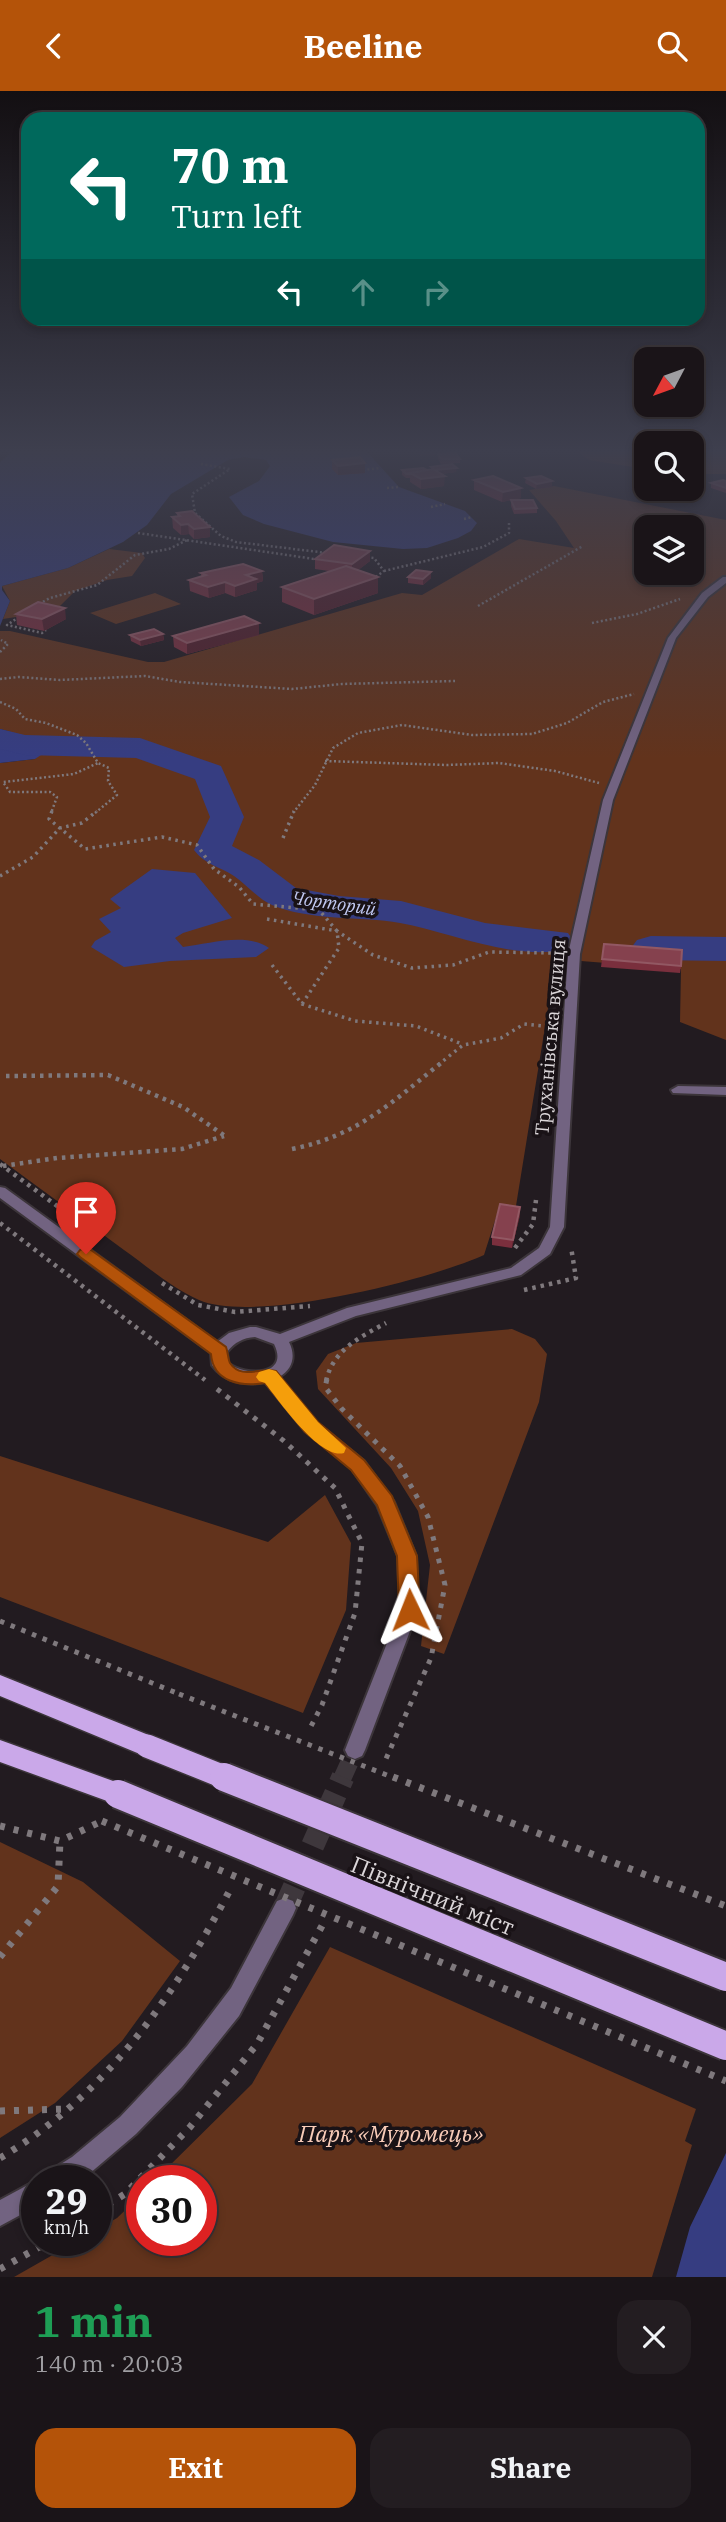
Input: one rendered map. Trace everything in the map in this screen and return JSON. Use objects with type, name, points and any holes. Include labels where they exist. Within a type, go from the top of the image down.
[{"type":"main road","name":"Північний міст","points":[[0,1685],[726,1976]]},
{"type":"main road","name":"Північний міст","points":[[0,1751],[118,1794],[726,2046]]},
{"type":"street","name":"Труханівська вулиця","points":[[280,1341],[352,1312],[516,1272],[545,1251],[557,1227],[575,960],[608,800],[673,638],[705,595],[726,579]]},
{"type":"street","points":[[678,1090],[726,1091]]},
{"type":"street","points":[[0,1191],[219,1351]]},
{"type":"street","points":[[246,1332],[265,1333],[280,1341],[287,1353],[286,1359],[277,1371],[269,1376],[250,1379],[232,1375],[220,1364],[219,1351],[229,1339],[246,1332]]},
{"type":"street","points":[[269,1376],[312,1427],[358,1465],[386,1501],[407,1556],[410,1610],[355,1750]]},
{"type":"street","points":[[82,2165],[166,2088],[232,2007],[285,1909]]},
{"type":"street","points":[[0,2214],[21,2202]]},
{"type":"path","points":[[34,606],[58,594],[98,584],[114,567],[132,556],[143,554]]},
{"type":"path","points":[[284,554],[325,560]]},
{"type":"path","points":[[369,582],[384,571],[454,554]]},
{"type":"path","points":[[478,606],[571,554]]},
{"type":"path","points":[[360,557],[374,558],[384,571]]},
{"type":"path","points":[[592,623],[622,619],[687,596]]},
{"type":"path","points":[[25,612],[6,625],[42,632],[46,630]]},
{"type":"path","points":[[0,652],[8,643],[1,639]]},
{"type":"path","points":[[0,679],[19,677],[60,680],[145,676],[180,682],[292,689],[342,684],[455,681]]},
{"type":"path","points":[[283,838],[296,806],[315,785],[333,748],[358,733],[402,725],[472,735],[531,734],[567,723],[603,702],[651,689]]},
{"type":"path","points":[[0,702],[16,709],[25,719],[46,723],[77,735],[86,743],[98,763],[110,768],[108,781],[117,795],[82,823],[60,828],[47,846],[23,866],[0,876]]},
{"type":"path","points":[[325,761],[447,765],[499,763],[555,771],[614,787]]},
{"type":"path","points":[[98,763],[74,774],[4,782],[9,792],[50,792],[57,797],[49,819],[85,849],[162,838],[197,845],[214,869],[239,887],[253,904],[319,911],[337,932],[373,955],[412,968],[453,965],[489,952],[575,960]]},
{"type":"path","points":[[267,919],[337,932]]},
{"type":"path","points":[[303,1004],[339,948],[337,932]]},
{"type":"path","points":[[272,965],[303,1004],[355,1021],[416,1026],[463,1045]]},
{"type":"path","points":[[292,1149],[323,1143],[375,1115],[463,1045],[502,1038],[524,1024],[571,1030]]},
{"type":"path","points":[[1,1165],[182,1149],[225,1136],[183,1107],[108,1075],[6,1076]]},
{"type":"path","points":[[1,1165],[93,1233]]},
{"type":"path","points":[[504,1255],[514,1249],[533,1224],[538,1188]]},
{"type":"path","points":[[0,1223],[284,1441],[335,1488],[362,1543],[355,1613],[322,1705],[308,1732]]},
{"type":"path","points":[[522,1291],[576,1277],[570,1250],[571,1240]]},
{"type":"path","points":[[161,1282],[198,1305],[235,1312],[315,1306]]},
{"type":"path","points":[[385,1761],[431,1658],[446,1585],[428,1517],[400,1466],[342,1409],[325,1387],[328,1369],[340,1353],[360,1337],[399,1320]]},
{"type":"path","points":[[0,1621],[179,1694],[726,1906]]},
{"type":"path","points":[[0,1826],[60,1840],[102,1821],[726,2081]]},
{"type":"path","points":[[0,1957],[58,1886],[60,1840]]},
{"type":"path","points":[[0,2158],[44,2130],[94,2086],[133,2042],[206,1939],[233,1886]]},
{"type":"path","points":[[112,2202],[125,2194],[190,2127],[257,2044],[323,1924]]},
{"type":"path","points":[[0,2111],[68,2109]]},
{"type":"path","points":[[0,2269],[23,2256]]},
{"type":"green space","points":[[98,554],[143,554],[145,558],[132,576],[107,580],[75,591],[60,606],[48,612],[3,619],[10,601],[2,586],[68,568]]},
{"type":"green space","points":[[493,554],[634,554],[634,585],[704,585],[704,554],[726,554],[726,1040],[680,1022],[681,969],[556,959],[515,1212],[498,1211],[484,1255],[384,1287],[299,1303],[259,1307],[225,1306],[199,1300],[160,1277],[0,1159],[0,763],[35,759],[44,741],[0,729],[0,631],[148,662],[164,662],[402,593],[422,595]]},
{"type":"green space","points":[[155,593],[181,604],[116,624],[90,613]]},
{"type":"green space","points":[[512,1329],[535,1339],[547,1354],[539,1402],[444,1654],[421,1646],[430,1565],[418,1511],[391,1468],[318,1389],[316,1371],[328,1354],[356,1343]]},
{"type":"green space","points":[[0,1456],[268,1542],[325,1495],[351,1543],[346,1610],[303,1713],[0,1597]]},
{"type":"green space","points":[[0,1842],[83,1882],[180,1961],[122,2041],[55,2103],[0,2138]]},
{"type":"green space","name":"Парк «Муромець»","points":[[330,1947],[696,2109],[685,2141],[692,2145],[652,2277],[14,2277],[51,2256],[112,2256],[112,2221],[126,2209],[126,2256],[217,2256],[217,2165],[170,2165],[252,2084]]},
{"type":"shaded area","points":[[0,554],[98,554],[68,568],[2,586],[10,601],[0,626]]},
{"type":"shaded area","points":[[0,729],[45,741],[50,749],[35,759],[0,763]]},
{"type":"shaded area","points":[[152,869],[195,873],[232,918],[183,933],[175,938],[183,947],[239,940],[260,943],[269,948],[256,957],[170,961],[124,967],[91,947],[95,941],[111,932],[99,919],[121,908],[110,899]]},
{"type":"shaded area","points":[[726,2153],[726,2277],[676,2277],[690,2227]]},
{"type":"building","points":[[322,554],[366,554],[352,564],[315,559]]},
{"type":"building","points":[[243,564],[262,571],[246,575],[256,579],[235,586],[225,582],[208,587],[189,580],[206,575],[201,573]]},
{"type":"building","points":[[346,566],[378,577],[314,599],[282,587]]},
{"type":"building","points":[[416,570],[431,572],[423,579],[408,577]]},
{"type":"building","points":[[38,602],[65,608],[42,619],[16,614]]},
{"type":"building","points":[[244,616],[259,623],[187,643],[173,636]]},
{"type":"building","points":[[154,629],[163,634],[140,640],[130,635]]},
{"type":"building","points":[[604,944],[682,950],[681,966],[602,959]]},
{"type":"building","points":[[500,1204],[520,1207],[513,1240],[492,1237]]},
{"type":"waterway","name":"Чорторий","points":[[0,739],[25,745],[140,748],[209,773],[227,817],[212,850],[246,868],[284,897],[339,907],[401,912],[484,934],[554,941]]},
{"type":"waterway","name":"Чорторий","points":[[651,948],[726,949]]},
{"type":"tunnel","points":[[342,1779],[355,1750]]},
{"type":"tunnel","points":[[285,1908],[343,1777]]},
{"type":"slow traffic","points":[[265,1377],[269,1376],[312,1427],[337,1448]]},
{"type":"route","points":[[86,1254],[219,1351],[220,1364],[232,1375],[250,1379],[269,1376],[312,1427],[358,1465],[386,1501],[407,1556],[410,1610]]}]
